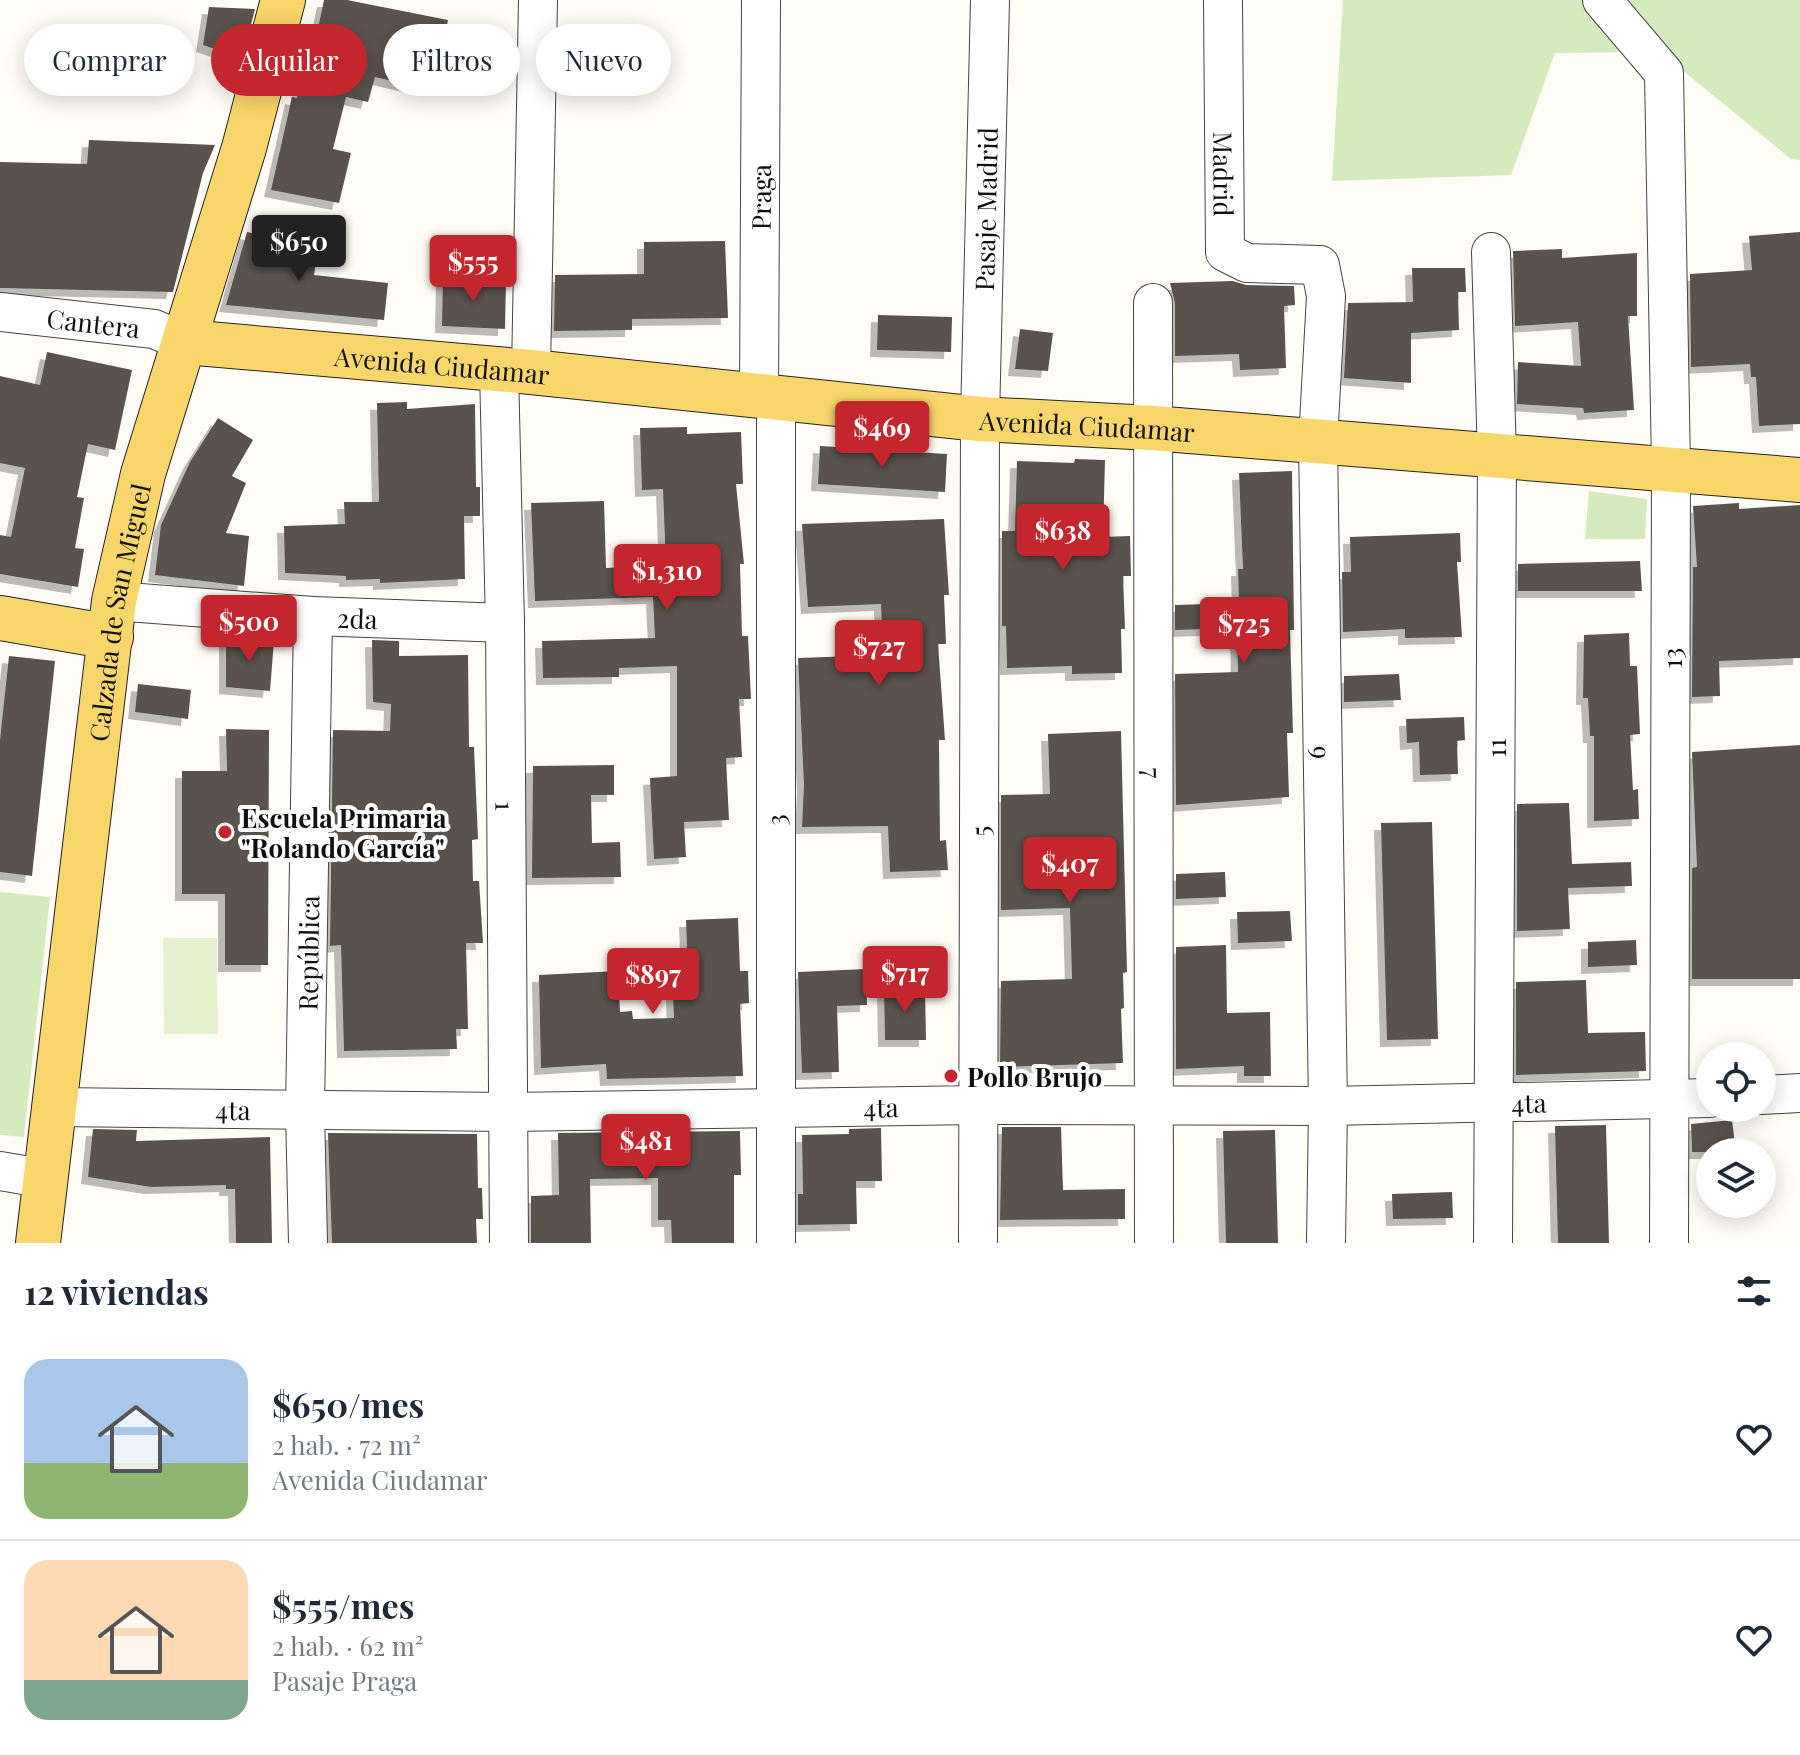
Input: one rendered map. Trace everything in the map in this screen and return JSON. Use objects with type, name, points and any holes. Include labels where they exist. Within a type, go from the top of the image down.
[{"type":"main road","name":"Calzada de San Miguel","points":[[38,1243],[112,619],[143,474],[244,148],[283,0]]},
{"type":"main road","name":"Avenida Ciudamar","points":[[185,342],[515,371],[980,419],[1152,428],[1497,457],[1671,467],[1800,480]]},
{"type":"main road","points":[[0,618],[112,619]]},
{"type":"street","name":"1","points":[[509,1243],[505,623],[515,371],[538,0]]},
{"type":"street","name":"Praga","points":[[761,0],[768,396]]},
{"type":"street","name":"Pasaje Madrid","points":[[980,419],[990,0]]},
{"type":"street","name":"Madrid","points":[[1223,0],[1225,252],[1247,263],[1320,265]]},
{"type":"street","name":"13","points":[[1602,0],[1664,73],[1671,467],[1669,1243]]},
{"type":"street","name":"11","points":[[1491,252],[1497,457],[1493,1243]]},
{"type":"street","name":"9","points":[[1320,265],[1326,296],[1318,441],[1328,1106],[1326,1243]]},
{"type":"street","name":"7","points":[[1153,303],[1154,1243]]},
{"type":"street","name":"Cantera","points":[[0,312],[154,329],[185,342]]},
{"type":"street","name":"3","points":[[768,396],[776,1243]]},
{"type":"street","name":"5","points":[[978,1243],[980,419]]},
{"type":"street","name":"2da","points":[[112,619],[313,616],[505,623]]},
{"type":"street","name":"República","points":[[308,1243],[305,1111],[313,616]]},
{"type":"street","points":[[1776,1094],[1800,1093]]},
{"type":"street","name":"4ta","points":[[53,1107],[508,1112],[977,1105],[1328,1106],[1696,1099]]},
{"type":"street","points":[[0,1171],[47,1179]]},
{"type":"green space","points":[[1343,0],[1800,0],[1800,160],[1791,159],[1660,52],[1555,53],[1511,175],[1332,181]]},
{"type":"green space","points":[[1589,491],[1647,499],[1645,539],[1585,539]]},
{"type":"green space","points":[[0,892],[50,897],[24,1137],[0,1135]]},
{"type":"green space","points":[[163,938],[217,938],[218,1034],[164,1034]]},
{"type":"building","points":[[324,0],[347,0],[448,20],[447,24],[383,24],[383,79],[375,77],[368,102],[346,97],[333,149],[351,153],[339,203],[271,190],[292,97],[367,96],[367,24],[319,24]]},
{"type":"building","points":[[209,7],[255,9],[251,24],[211,24],[211,48],[203,45]]},
{"type":"building","points":[[89,140],[215,145],[203,173],[173,292],[0,288],[0,162],[87,164]]},
{"type":"building","points":[[247,232],[318,249],[314,275],[388,283],[384,320],[226,305]]},
{"type":"building","points":[[1800,232],[1800,424],[1759,426],[1756,377],[1751,377],[1750,364],[1691,367],[1690,274],[1752,270],[1749,236]]},
{"type":"building","points":[[725,241],[728,318],[632,319],[632,330],[554,331],[555,275],[644,274],[644,242]]},
{"type":"building","points":[[1562,249],[1562,258],[1637,253],[1637,316],[1628,316],[1634,410],[1584,413],[1583,408],[1517,404],[1518,362],[1581,366],[1578,322],[1515,326],[1513,251]]},
{"type":"building","points":[[1412,268],[1465,268],[1466,292],[1458,292],[1459,330],[1411,333],[1411,383],[1344,378],[1348,303],[1413,302]]},
{"type":"building","points":[[443,273],[466,274],[465,280],[506,281],[505,329],[442,326]]},
{"type":"building","points":[[1233,281],[1246,285],[1294,286],[1295,305],[1284,306],[1286,368],[1240,370],[1239,354],[1175,356],[1175,303],[1170,283]]},
{"type":"building","points":[[878,315],[952,317],[951,352],[877,350]]},
{"type":"building","points":[[1020,329],[1053,333],[1048,371],[1015,369]]},
{"type":"building","points":[[47,352],[132,370],[115,450],[88,444],[77,497],[84,498],[75,548],[84,549],[78,587],[0,574],[0,535],[11,537],[25,468],[0,463],[0,376],[40,385]]},
{"type":"building","points":[[407,402],[407,409],[475,404],[476,487],[480,487],[480,516],[464,516],[465,579],[380,583],[380,579],[346,580],[346,576],[285,573],[284,526],[345,524],[344,502],[379,502],[377,403]]},
{"type":"building","points":[[218,418],[253,440],[232,476],[246,483],[226,533],[249,536],[244,586],[155,575],[161,525],[190,462]]},
{"type":"building","points":[[687,427],[687,434],[741,432],[743,484],[736,484],[744,564],[740,564],[742,636],[748,636],[751,699],[739,699],[742,757],[726,758],[729,820],[684,822],[686,857],[654,859],[650,778],[677,776],[677,666],[619,668],[619,677],[543,678],[542,641],[655,638],[653,597],[535,601],[531,503],[604,501],[606,568],[666,565],[663,489],[642,490],[640,428]]},
{"type":"building","points":[[820,446],[947,454],[945,492],[818,484]]},
{"type":"building","points":[[1075,459],[1105,460],[1103,537],[1130,536],[1131,576],[1123,576],[1125,629],[1121,629],[1122,673],[1072,674],[1072,666],[1007,668],[1006,626],[1002,626],[1002,531],[1015,531],[1017,461],[1074,463]]},
{"type":"building","points":[[1292,471],[1294,630],[1290,630],[1293,733],[1287,733],[1289,797],[1176,805],[1175,674],[1238,672],[1237,628],[1175,630],[1175,605],[1239,603],[1238,569],[1243,569],[1239,473]]},
{"type":"building","points":[[1739,503],[1739,509],[1800,505],[1800,658],[1719,661],[1720,696],[1692,697],[1693,567],[1697,567],[1693,506]]},
{"type":"building","points":[[944,519],[949,595],[944,595],[946,644],[938,644],[945,740],[939,740],[940,841],[946,840],[948,870],[890,872],[888,826],[802,827],[804,785],[798,658],[883,655],[881,604],[808,607],[802,524]]},
{"type":"building","points":[[1460,533],[1461,562],[1457,562],[1462,637],[1405,638],[1405,629],[1343,632],[1342,572],[1351,572],[1350,537]]},
{"type":"building","points":[[1640,561],[1642,591],[1518,591],[1518,564]]},
{"type":"building","points":[[1629,633],[1630,666],[1637,666],[1640,734],[1630,735],[1633,790],[1638,789],[1639,819],[1594,821],[1594,736],[1590,736],[1588,698],[1583,698],[1584,635]]},
{"type":"building","points":[[226,635],[274,640],[270,691],[226,687]]},
{"type":"building","points":[[372,640],[399,641],[399,656],[468,655],[469,747],[474,747],[478,839],[472,840],[473,881],[479,881],[483,943],[466,943],[468,1029],[456,1029],[457,1049],[344,1051],[341,945],[330,946],[333,730],[390,731],[391,704],[373,702]]},
{"type":"building","points":[[9,656],[55,661],[32,876],[0,872],[0,740]]},
{"type":"building","points":[[1399,674],[1401,700],[1344,702],[1344,676]]},
{"type":"building","points":[[138,684],[191,690],[188,719],[135,712]]},
{"type":"building","points":[[1464,717],[1465,740],[1457,741],[1458,774],[1420,775],[1419,742],[1407,743],[1406,719]]},
{"type":"building","name":"Escuela Primaria \"Rolando García\"","points":[[226,729],[269,730],[268,965],[225,965],[225,894],[182,894],[182,771],[227,771]]},
{"type":"building","points":[[1121,731],[1127,972],[1123,973],[1124,1008],[1121,1009],[1123,1063],[1000,1067],[1001,981],[1072,979],[1070,908],[1001,910],[1001,795],[1050,794],[1048,734]]},
{"type":"building","points":[[1800,745],[1800,979],[1692,979],[1692,868],[1697,867],[1692,752]]},
{"type":"building","points":[[614,765],[614,795],[591,795],[592,843],[620,842],[621,877],[532,878],[533,766]]},
{"type":"building","points":[[1569,803],[1572,864],[1631,862],[1632,886],[1568,888],[1570,929],[1517,931],[1517,804]]},
{"type":"building","points":[[1432,822],[1438,1039],[1387,1040],[1381,823]]},
{"type":"building","points":[[1225,872],[1226,897],[1176,899],[1176,874]]},
{"type":"building","points":[[1290,911],[1292,941],[1238,943],[1237,912]]},
{"type":"building","points":[[738,918],[740,971],[748,971],[749,1003],[740,1004],[743,1076],[607,1079],[606,1064],[541,1068],[539,975],[618,971],[620,1012],[632,1011],[633,1019],[674,1018],[672,974],[688,973],[686,920]]},
{"type":"building","points":[[1636,940],[1637,965],[1588,967],[1588,942]]},
{"type":"building","points":[[1226,945],[1227,1013],[1270,1012],[1271,1076],[1244,1076],[1244,1066],[1176,1069],[1176,947]]},
{"type":"building","points":[[866,969],[867,1005],[837,1006],[839,1072],[802,1073],[798,972]]},
{"type":"building","points":[[1586,980],[1588,1033],[1645,1032],[1646,1071],[1516,1075],[1516,982]]},
{"type":"building","points":[[925,988],[926,1040],[885,1040],[884,989]]},
{"type":"building","points":[[1732,1122],[1734,1138],[1696,1138],[1696,1152],[1692,1152],[1691,1124]]},
{"type":"building","points":[[1606,1125],[1609,1243],[1558,1243],[1555,1126]]},
{"type":"building","points":[[1002,1127],[1061,1127],[1063,1190],[1125,1189],[1125,1219],[1000,1220]]},
{"type":"building","points":[[881,1128],[882,1181],[856,1181],[857,1224],[798,1225],[798,1194],[803,1194],[802,1135],[849,1134],[849,1129]]},
{"type":"building","points":[[93,1129],[137,1130],[136,1141],[270,1137],[272,1243],[236,1243],[235,1189],[226,1189],[226,1185],[151,1187],[88,1177]]},
{"type":"building","points":[[1275,1130],[1278,1243],[1226,1243],[1223,1131]]},
{"type":"building","points":[[740,1131],[741,1175],[734,1175],[734,1243],[672,1243],[671,1220],[658,1220],[658,1178],[590,1179],[591,1243],[531,1243],[531,1196],[559,1195],[558,1133]]},
{"type":"building","points":[[328,1133],[477,1134],[478,1188],[482,1188],[483,1219],[476,1219],[477,1243],[332,1243]]},
{"type":"building","points":[[1452,1192],[1453,1218],[1393,1219],[1392,1194]]},
{"type":"place","name":"Escuela Primaria \"Rolando García\"","points":[[225,832]]},
{"type":"place","name":"Pollo Brujo","points":[[951,1076]]}]
